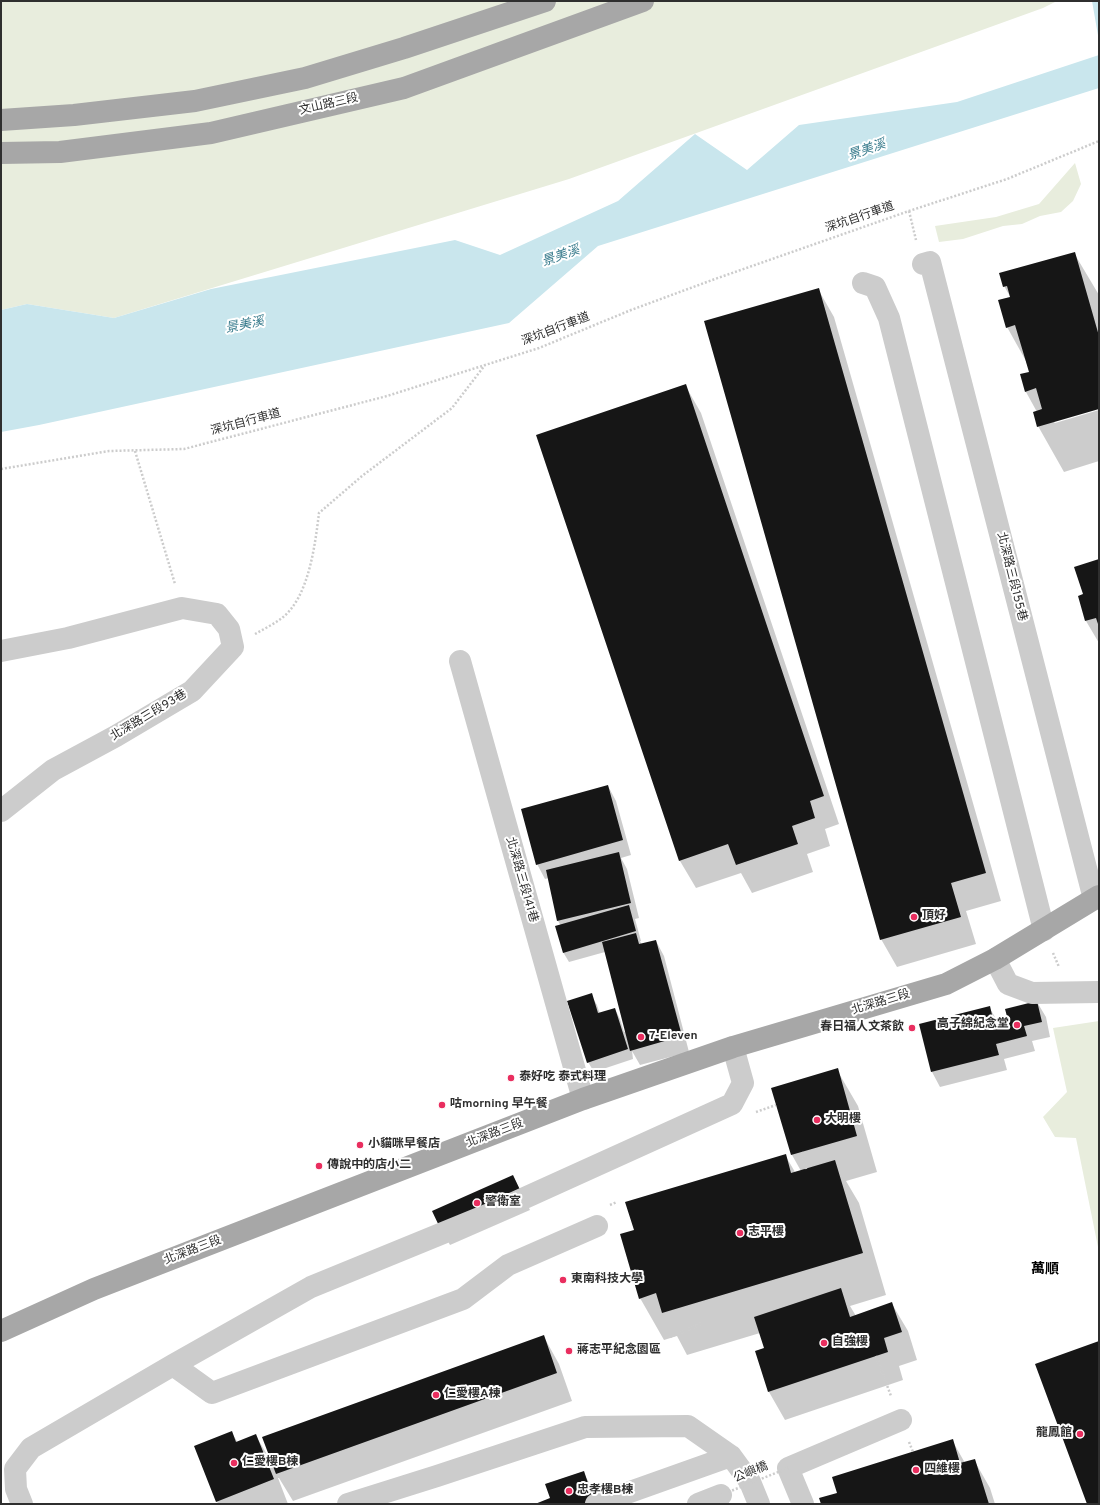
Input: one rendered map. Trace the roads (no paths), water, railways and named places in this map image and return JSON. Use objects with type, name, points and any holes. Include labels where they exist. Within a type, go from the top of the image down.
[{"type":"main road","points":[[1,120],[74,115],[195,101],[298,79],[404,48],[544,1]]},
{"type":"main road","name":"文山路三段","points":[[1,153],[60,152],[211,133],[404,88],[643,1]]},
{"type":"main road","name":"北深路三段","points":[[1,1331],[94,1289],[583,1099],[733,1047],[946,984],[995,959],[1096,898]]},
{"type":"street","name":"北深路三段155巷","points":[[923,264],[930,262],[1096,898]]},
{"type":"street","points":[[863,283],[875,287],[889,318],[1044,930]]},
{"type":"street","name":"北深路三段93巷","points":[[1,651],[68,638],[182,608],[217,614],[230,628],[233,647],[192,690],[116,736],[53,770],[1,811]]},
{"type":"street","name":"北深路三段141巷","points":[[460,661],[583,1099]]},
{"type":"street","points":[[995,959],[1008,984],[1032,993],[1099,992]]},
{"type":"street","points":[[22,1504],[16,1489],[15,1469],[31,1448],[311,1287],[487,1215],[732,1104],[743,1083],[733,1047]]},
{"type":"street","points":[[173,1365],[212,1393],[463,1298],[508,1265],[597,1226]]},
{"type":"street","points":[[802,1504],[788,1468],[901,1420]]},
{"type":"street","points":[[348,1504],[586,1427],[688,1426],[731,1456],[750,1482],[759,1504]]},
{"type":"street","points":[[596,1504],[731,1456]]},
{"type":"street","points":[[698,1504],[721,1495]]},
{"type":"water","points":[[1092,1],[1099,1],[1099,41]]},
{"type":"water","name":"景美溪","points":[[1099,55],[1099,88],[598,246],[509,323],[1,432],[1,310],[27,304],[114,318],[211,289],[455,240],[500,255],[618,201],[695,134],[747,170],[799,125],[957,102]]},
{"type":"place","name":"頂好","points":[[914,917]]},
{"type":"place","name":"高子綿紀念堂","points":[[1017,1025]]},
{"type":"place","name":"春日福人文茶飲","points":[[912,1028]]},
{"type":"place","name":"7-Eleven","points":[[641,1037]]},
{"type":"place","name":"泰好吃 泰式料理","points":[[511,1078]]},
{"type":"place","name":"咕morning 早午餐","points":[[442,1105]]},
{"type":"place","name":"大明樓","points":[[817,1120]]},
{"type":"place","name":"小貓咪早餐店","points":[[360,1145]]},
{"type":"place","name":"傳說中的店小二","points":[[319,1166]]},
{"type":"place","name":"警衛室","points":[[477,1203]]},
{"type":"place","name":"志平樓","points":[[740,1233]]},
{"type":"place","name":"東南科技大學","points":[[563,1280]]},
{"type":"place","name":"自強樓","points":[[824,1343]]},
{"type":"place","name":"蔣志平紀念園區","points":[[569,1351]]},
{"type":"place","name":"仁愛樓A棟","points":[[436,1395]]},
{"type":"place","name":"龍鳳館","points":[[1080,1434]]},
{"type":"place","name":"仁愛樓B棟","points":[[234,1463]]},
{"type":"place","name":"四維樓","points":[[916,1470]]},
{"type":"place","name":"忠孝樓B棟","points":[[569,1491]]},
{"type":"district","name":"萬順","points":[[1045,1270]]}]
